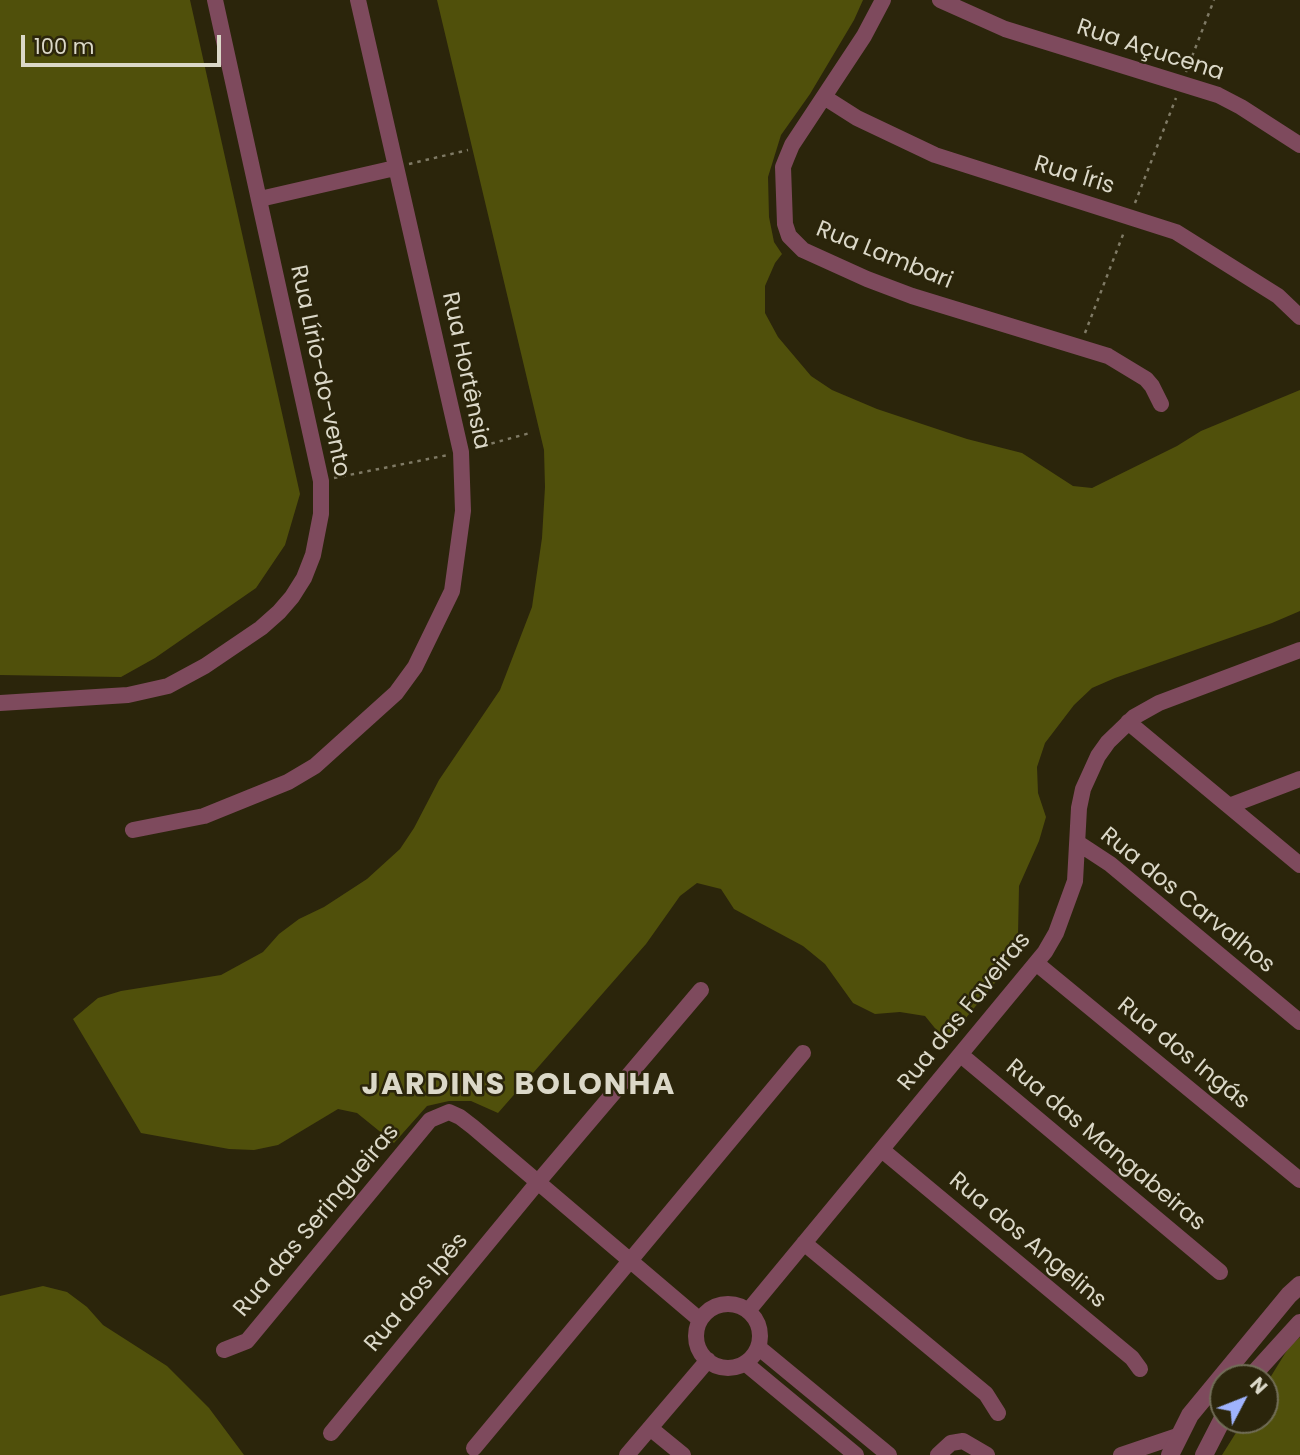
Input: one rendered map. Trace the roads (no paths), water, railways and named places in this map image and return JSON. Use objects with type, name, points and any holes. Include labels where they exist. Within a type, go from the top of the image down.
[{"type":"street","name":"Rua Lírio-do-vento","points":[[0,703],[152,691],[178,682],[261,628],[292,597],[303,578],[318,534],[321,481],[215,0]]},
{"type":"street","name":"Rua Hortênsia","points":[[133,830],[204,816],[288,782],[315,766],[396,693],[415,667],[452,591],[463,511],[461,452],[358,0]]},
{"type":"street","name":"Rua Lambari","points":[[883,0],[864,36],[792,145],[783,167],[785,224],[789,236],[795,244],[867,279],[912,296],[1108,356],[1146,379],[1161,404]]},
{"type":"street","name":"Rua Açucena","points":[[940,0],[1005,29],[1218,95],[1300,145]]},
{"type":"street","name":"Rua Íris","points":[[824,96],[856,118],[934,155],[1176,232],[1278,296],[1300,317]]},
{"type":"street","points":[[260,199],[395,168]]},
{"type":"street","name":"Rua das Faveiras","points":[[748,1311],[1036,963],[1056,933],[1075,881],[1079,808],[1083,789],[1090,771],[1108,742],[1128,722],[1159,703],[1300,650]]},
{"type":"street","points":[[1128,722],[1300,865]]},
{"type":"street","points":[[1229,806],[1300,779]]},
{"type":"street","name":"Rua dos Carvalhos","points":[[1078,843],[1110,864],[1300,1022]]},
{"type":"street","name":"Rua dos Ingás","points":[[1036,963],[1300,1180]]},
{"type":"street","name":"Rua dos Ipês","points":[[331,1433],[701,990]]},
{"type":"street","points":[[474,1448],[803,1053]]},
{"type":"street","name":"Rua das Mangabeiras","points":[[961,1055],[1220,1272]]},
{"type":"street","name":"Rua das Seringueiras","points":[[224,1350],[247,1341],[430,1120],[449,1112],[460,1117],[700,1320]]},
{"type":"street","name":"Rua dos Angelins","points":[[882,1150],[1132,1358],[1140,1369]]},
{"type":"street","points":[[804,1243],[986,1394],[998,1413]]},
{"type":"street","points":[[1170,1455],[1190,1415],[1300,1284]]},
{"type":"street","points":[[727,1304],[748,1311],[759,1328],[758,1347],[745,1363],[726,1367],[708,1360],[696,1342],[696,1331],[707,1311],[727,1304]]},
{"type":"street","points":[[1263,1364],[1300,1323]]},
{"type":"street","points":[[758,1347],[889,1455]]},
{"type":"street","points":[[627,1455],[708,1360]]},
{"type":"street","points":[[745,1363],[856,1455]]},
{"type":"street","points":[[650,1428],[684,1455]]},
{"type":"street","points":[[1204,1455],[1215,1434]]},
{"type":"street","points":[[1121,1455],[1180,1436]]},
{"type":"street","points":[[939,1455],[951,1443],[963,1441],[987,1455]]},
{"type":"district","name":"JARDINS BOLONHA","points":[[519,1086]]}]
